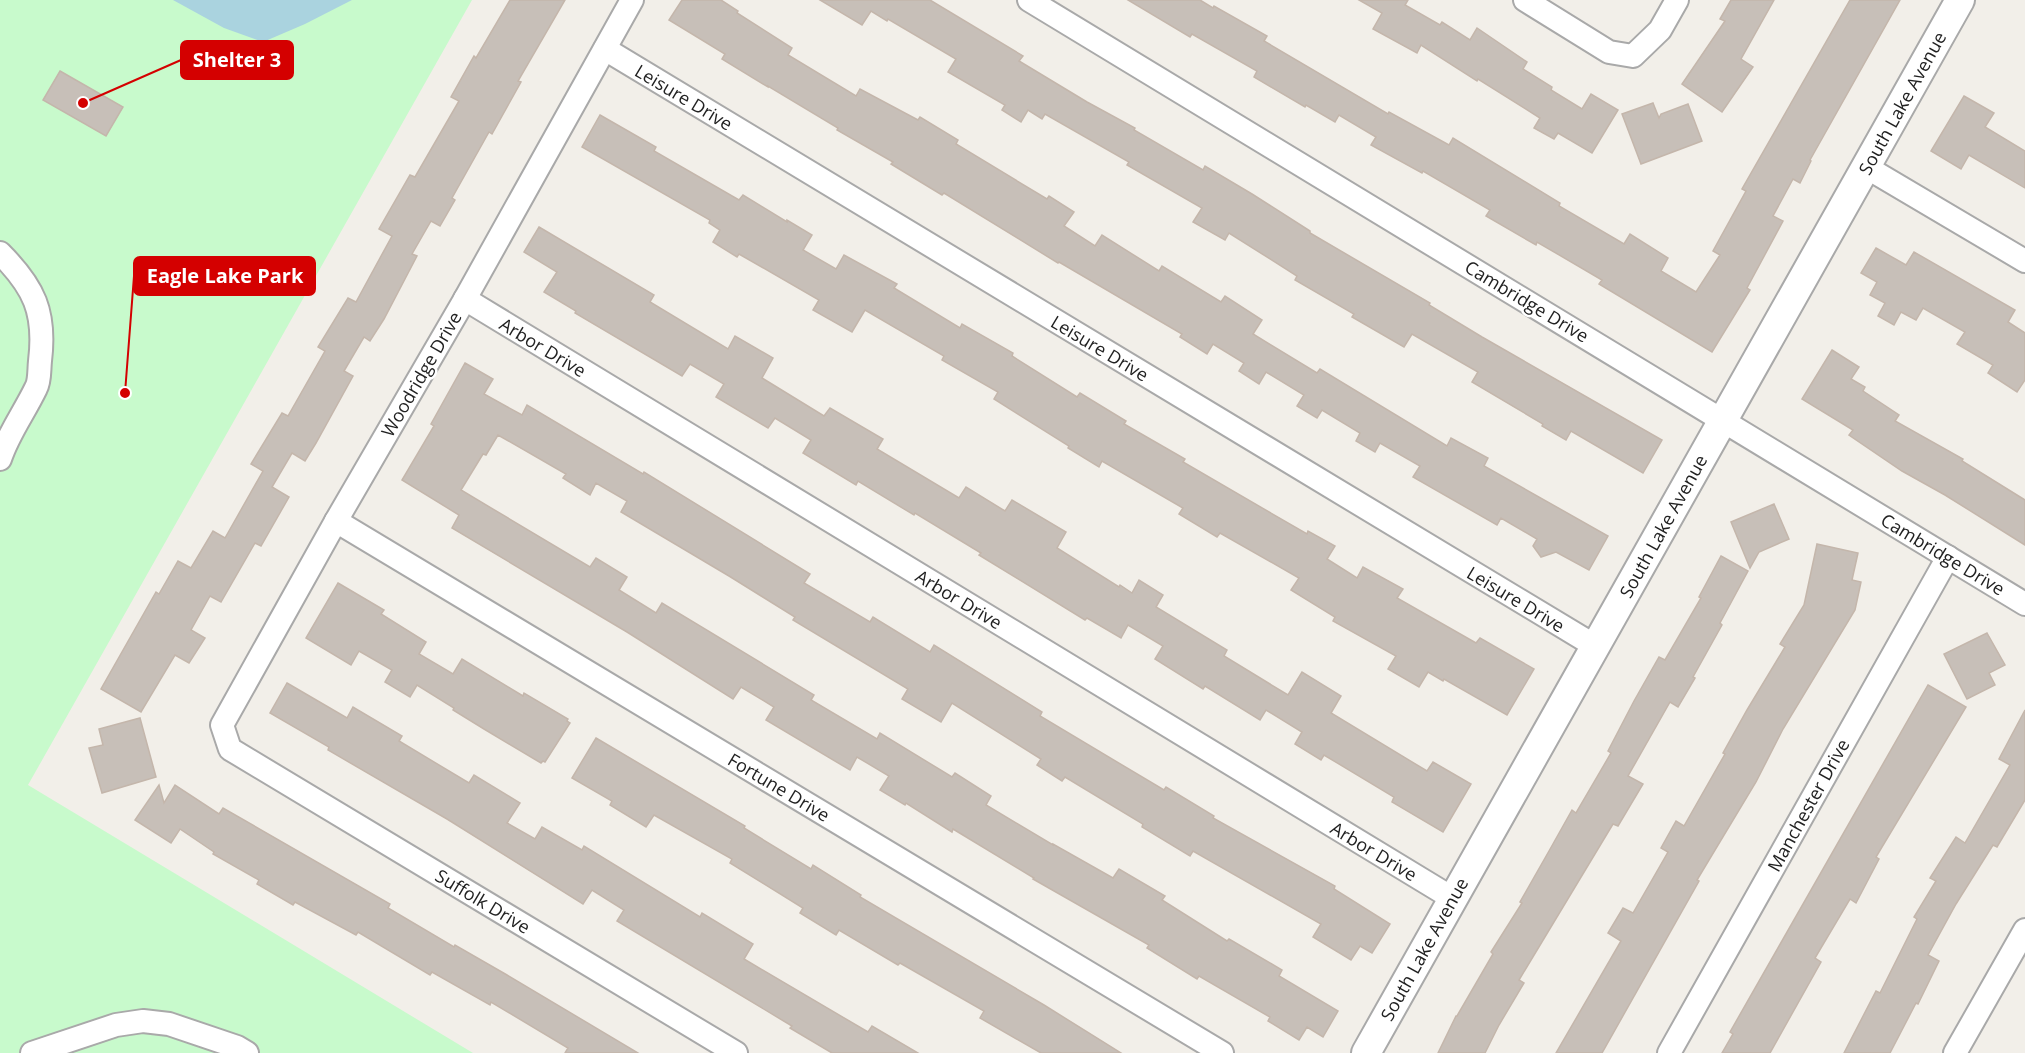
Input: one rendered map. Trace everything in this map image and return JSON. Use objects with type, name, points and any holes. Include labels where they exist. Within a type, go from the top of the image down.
[{"type":"street","name":"Woodridge Drive","points":[[231,749],[222,725],[336,521],[465,300],[632,0]]},
{"type":"street","name":"Cambridge Drive","points":[[1029,0],[2025,604]]},
{"type":"street","points":[[1525,0],[1608,52],[1633,56],[1660,30],[1677,0]]},
{"type":"street","name":"South Lake Avenue","points":[[1366,1053],[1960,0]]},
{"type":"street","name":"Leisure Drive","points":[[605,49],[1595,646]]},
{"type":"street","points":[[1866,167],[2025,261]]},
{"type":"street","points":[[0,253],[15,268],[32,291],[40,317],[42,347],[37,386],[5,444],[0,459]]},
{"type":"street","name":"Arbor Drive","points":[[465,300],[1452,898]]},
{"type":"street","name":"Fortune Drive","points":[[336,521],[1222,1053]]},
{"type":"street","name":"Manchester Drive","points":[[1669,1053],[1948,557]]},
{"type":"street","name":"Suffolk Drive","points":[[231,749],[736,1053]]},
{"type":"street","points":[[1955,1053],[2025,930]]},
{"type":"street","points":[[32,1053],[116,1025],[143,1022],[169,1024],[237,1047],[247,1053]]},
{"type":"green space","points":[[0,0],[472,0],[28,785],[473,1053],[0,1053]]},
{"type":"water","points":[[173,0],[352,0],[263,42],[224,28]]},
{"type":"building","points":[[510,0],[565,0],[518,81],[521,82],[492,134],[489,132],[452,198],[455,200],[440,226],[431,221],[412,254],[417,256],[384,319],[370,341],[364,337],[344,371],[353,376],[316,443],[305,461],[292,453],[272,487],[289,497],[261,546],[255,543],[221,602],[210,596],[191,630],[205,638],[189,663],[175,655],[141,712],[101,689],[156,592],[159,594],[178,561],[191,568],[213,531],[225,538],[263,471],[251,464],[282,413],[288,416],[325,351],[318,347],[348,298],[356,302],[392,236],[379,229],[410,175],[415,177],[459,101],[451,97]]},
{"type":"building","points":[[682,0],[721,0],[738,11],[737,13],[792,48],[788,55],[856,96],[860,89],[918,120],[920,117],[958,140],[956,144],[1047,199],[1049,196],[1074,212],[1064,226],[1095,246],[1102,235],[1159,271],[1162,266],[1221,302],[1225,296],[1262,320],[1253,334],[1317,373],[1320,369],[1447,446],[1451,438],[1488,458],[1484,466],[1608,536],[1589,570],[1556,552],[1541,557],[1533,546],[1537,539],[1501,518],[1497,525],[1413,477],[1420,466],[1380,443],[1375,452],[1356,441],[1360,433],[1322,410],[1317,418],[1297,406],[1304,395],[1266,372],[1259,384],[1239,371],[1244,363],[1213,344],[1207,354],[1180,337],[1182,334],[1058,263],[944,193],[942,195],[891,164],[893,162],[837,130],[838,128],[722,59],[725,54],[669,20]]},
{"type":"building","points":[[820,0],[930,0],[1023,56],[1019,61],[1087,102],[1135,128],[1134,130],[1203,170],[1205,166],[1310,233],[1430,303],[1429,305],[1482,337],[1662,440],[1643,473],[1571,431],[1566,440],[1472,382],[1478,372],[1412,334],[1404,347],[1352,317],[1354,314],[1295,280],[1297,276],[1229,233],[1225,240],[1193,222],[1202,208],[1127,165],[1129,162],[1045,114],[1042,119],[1028,110],[1021,122],[1002,110],[1005,105],[948,72],[956,59],[871,11],[862,25]]},
{"type":"building","points":[[1128,0],[1200,0],[1213,8],[1214,6],[1267,36],[1264,41],[1388,114],[1389,112],[1449,145],[1453,138],[1560,203],[1559,206],[1624,244],[1630,234],[1668,258],[1661,271],[1696,292],[1720,255],[1713,251],[1746,191],[1742,189],[1850,0],[1900,0],[1810,160],[1800,183],[1793,179],[1773,216],[1783,221],[1747,288],[1750,290],[1712,352],[1599,284],[1602,280],[1537,242],[1536,245],[1486,216],[1490,210],[1423,171],[1422,173],[1371,145],[1376,137],[1339,115],[1335,122],[1306,105],[1305,107],[1254,77],[1257,71],[1192,34],[1190,37]]},
{"type":"building","points":[[1359,0],[1408,0],[1405,5],[1440,25],[1442,22],[1470,40],[1477,28],[1527,62],[1523,69],[1582,109],[1591,94],[1618,110],[1592,153],[1558,133],[1554,139],[1534,128],[1540,118],[1478,79],[1477,81],[1421,45],[1417,53],[1373,29],[1382,13]]},
{"type":"building","points":[[1731,0],[1774,0],[1741,59],[1753,67],[1722,112],[1682,84],[1725,21],[1720,19]]},
{"type":"building","points":[[60,71],[123,107],[106,136],[43,100]]},
{"type":"building","points":[[1964,96],[1994,113],[1985,127],[2025,151],[2025,188],[1969,155],[1961,169],[1931,151]]},
{"type":"building","points":[[1653,103],[1659,118],[1661,114],[1688,104],[1702,141],[1641,164],[1622,114]]},
{"type":"building","points":[[600,115],[656,147],[654,151],[739,200],[743,195],[812,235],[803,250],[836,269],[844,255],[897,284],[894,288],[960,328],[962,324],[1013,353],[1012,356],[1077,397],[1080,393],[1126,421],[1124,424],[1185,459],[1183,462],[1307,534],[1308,531],[1335,546],[1327,559],[1357,578],[1363,567],[1403,589],[1397,598],[1476,643],[1480,638],[1534,669],[1507,715],[1428,672],[1419,687],[1388,669],[1396,656],[1333,621],[1335,617],[1291,590],[1299,578],[1220,533],[1217,537],[1179,514],[1183,508],[1102,461],[1099,467],[1068,448],[1069,446],[994,399],[998,392],[942,360],[944,356],[865,310],[852,332],[813,310],[819,300],[739,254],[737,257],[713,242],[720,230],[709,223],[710,220],[582,147]]},
{"type":"building","points":[[539,227],[654,295],[650,302],[728,349],[735,336],[773,358],[762,378],[824,416],[830,408],[883,439],[877,449],[959,498],[966,487],[1005,511],[1012,500],[1066,532],[1057,548],[1132,593],[1139,580],[1163,595],[1156,607],[1227,650],[1224,656],[1288,695],[1302,672],[1341,696],[1331,713],[1427,771],[1433,762],[1471,784],[1443,832],[1392,802],[1394,797],[1324,755],[1321,760],[1295,744],[1302,732],[1266,710],[1260,720],[1205,686],[1203,689],[1155,659],[1163,646],[1128,625],[1121,638],[1087,618],[1085,620],[915,513],[914,515],[858,481],[856,485],[803,453],[811,440],[775,418],[768,428],[716,397],[724,384],[690,364],[682,376],[575,313],[576,311],[544,292],[557,272],[524,252]]},
{"type":"building","points":[[1876,248],[1906,265],[1914,252],[2015,310],[2008,322],[2025,333],[2025,380],[2017,392],[1988,373],[1993,365],[1957,344],[1965,332],[1923,308],[1916,320],[1901,312],[1894,325],[1878,316],[1885,303],[1870,295],[1877,282],[1861,273]]},
{"type":"building","points":[[1832,350],[1859,367],[1851,379],[1865,387],[1863,391],[1899,415],[1895,421],[1963,459],[1962,461],[2025,500],[2025,545],[1902,471],[1849,435],[1853,430],[1802,399]]},
{"type":"building","points":[[465,363],[493,379],[484,394],[522,415],[527,405],[643,474],[644,472],[810,574],[804,583],[870,622],[873,617],[930,652],[934,645],[1042,712],[1040,716],[1164,790],[1166,787],[1214,816],[1213,818],[1335,886],[1334,889],[1390,924],[1372,953],[1360,946],[1351,960],[1313,937],[1321,924],[1193,851],[1190,856],[1142,827],[1143,824],[1065,777],[1062,781],[1037,765],[1041,759],[952,703],[941,722],[902,699],[908,689],[793,620],[795,617],[729,576],[621,512],[627,501],[596,483],[590,495],[563,478],[566,474],[498,435],[486,455],[483,454],[461,490],[590,567],[596,558],[627,577],[619,590],[656,613],[662,603],[814,695],[811,700],[877,739],[880,733],[952,777],[955,773],[991,796],[986,805],[1053,845],[1113,878],[1119,869],[1165,896],[1162,900],[1227,941],[1229,939],[1282,970],[1279,976],[1338,1011],[1323,1037],[1307,1027],[1299,1040],[1268,1021],[1270,1017],[1199,976],[1197,979],[1147,948],[1149,945],[1033,879],[953,829],[952,832],[906,803],[905,805],[880,790],[889,776],[857,757],[850,770],[766,720],[774,707],[741,687],[733,699],[627,632],[452,528],[459,515],[402,480],[434,426],[431,424]]},
{"type":"building","points":[[1774,504],[1789,539],[1759,552],[1750,568],[1731,522]]},
{"type":"building","points":[[1817,544],[1858,553],[1852,580],[1861,582],[1855,610],[1783,729],[1756,782],[1697,880],[1699,881],[1602,1053],[1556,1053],[1621,941],[1608,933],[1623,908],[1633,913],[1668,852],[1661,848],[1676,821],[1684,826],[1747,710],[1785,647],[1780,644],[1804,605]]},
{"type":"building","points":[[1721,556],[1748,571],[1693,677],[1695,678],[1678,707],[1670,702],[1628,776],[1643,784],[1618,826],[1613,824],[1519,980],[1524,983],[1485,1053],[1438,1053],[1456,1016],[1493,954],[1491,952],[1522,903],[1520,902],[1572,810],[1576,813],[1611,753],[1608,751],[1634,701],[1659,657],[1665,660],[1701,598],[1699,597]]},
{"type":"building","points":[[338,583],[384,610],[381,614],[426,642],[419,654],[453,674],[462,659],[523,696],[524,693],[568,719],[570,723],[545,762],[541,763],[484,729],[417,685],[410,697],[385,682],[392,670],[359,651],[351,665],[306,638]]},
{"type":"building","points":[[1987,633],[2005,665],[1989,673],[1995,685],[1967,699],[1944,654]]},
{"type":"building","points":[[287,683],[347,718],[353,707],[402,736],[399,741],[469,783],[474,775],[520,803],[507,823],[535,839],[542,827],[582,850],[584,846],[700,917],[702,913],[753,944],[744,959],[868,1032],[872,1026],[918,1053],[832,1053],[790,1028],[792,1026],[617,921],[624,910],[592,890],[583,904],[270,713]]},
{"type":"building","points":[[1928,685],[1966,707],[1876,857],[1879,859],[1856,903],[1850,899],[1815,958],[1821,962],[1770,1053],[1722,1053],[1733,1034],[1730,1032]]},
{"type":"building","points":[[2025,710],[2025,800],[1997,847],[1993,845],[1956,904],[1928,955],[1939,961],[1918,1004],[1916,1003],[1890,1053],[1844,1053],[1876,991],[1880,993],[1917,919],[1914,917],[1936,881],[1930,878],[1956,837],[1965,843],[2010,765],[1999,759]]},
{"type":"building","points":[[140,718],[156,777],[102,793],[89,748],[103,745],[99,729]]},
{"type":"building","points":[[596,738],[745,826],[744,828],[811,869],[813,865],[861,895],[860,897],[1121,1053],[1041,1053],[980,1018],[984,1011],[839,930],[836,935],[800,913],[803,908],[730,863],[732,859],[654,815],[646,827],[610,805],[612,801],[572,778]]},
{"type":"building","points":[[159,785],[164,803],[175,785],[219,814],[223,808],[390,904],[388,908],[454,947],[455,945],[638,1053],[565,1053],[568,1048],[491,1002],[490,1005],[432,972],[430,975],[358,932],[356,935],[295,902],[293,905],[257,884],[259,880],[213,854],[214,852],[180,829],[171,843],[135,820]]},
{"type":"place","name":"Shelter 3","points":[[83,103]]},
{"type":"place","name":"Eagle Lake Park","points":[[125,393]]}]
